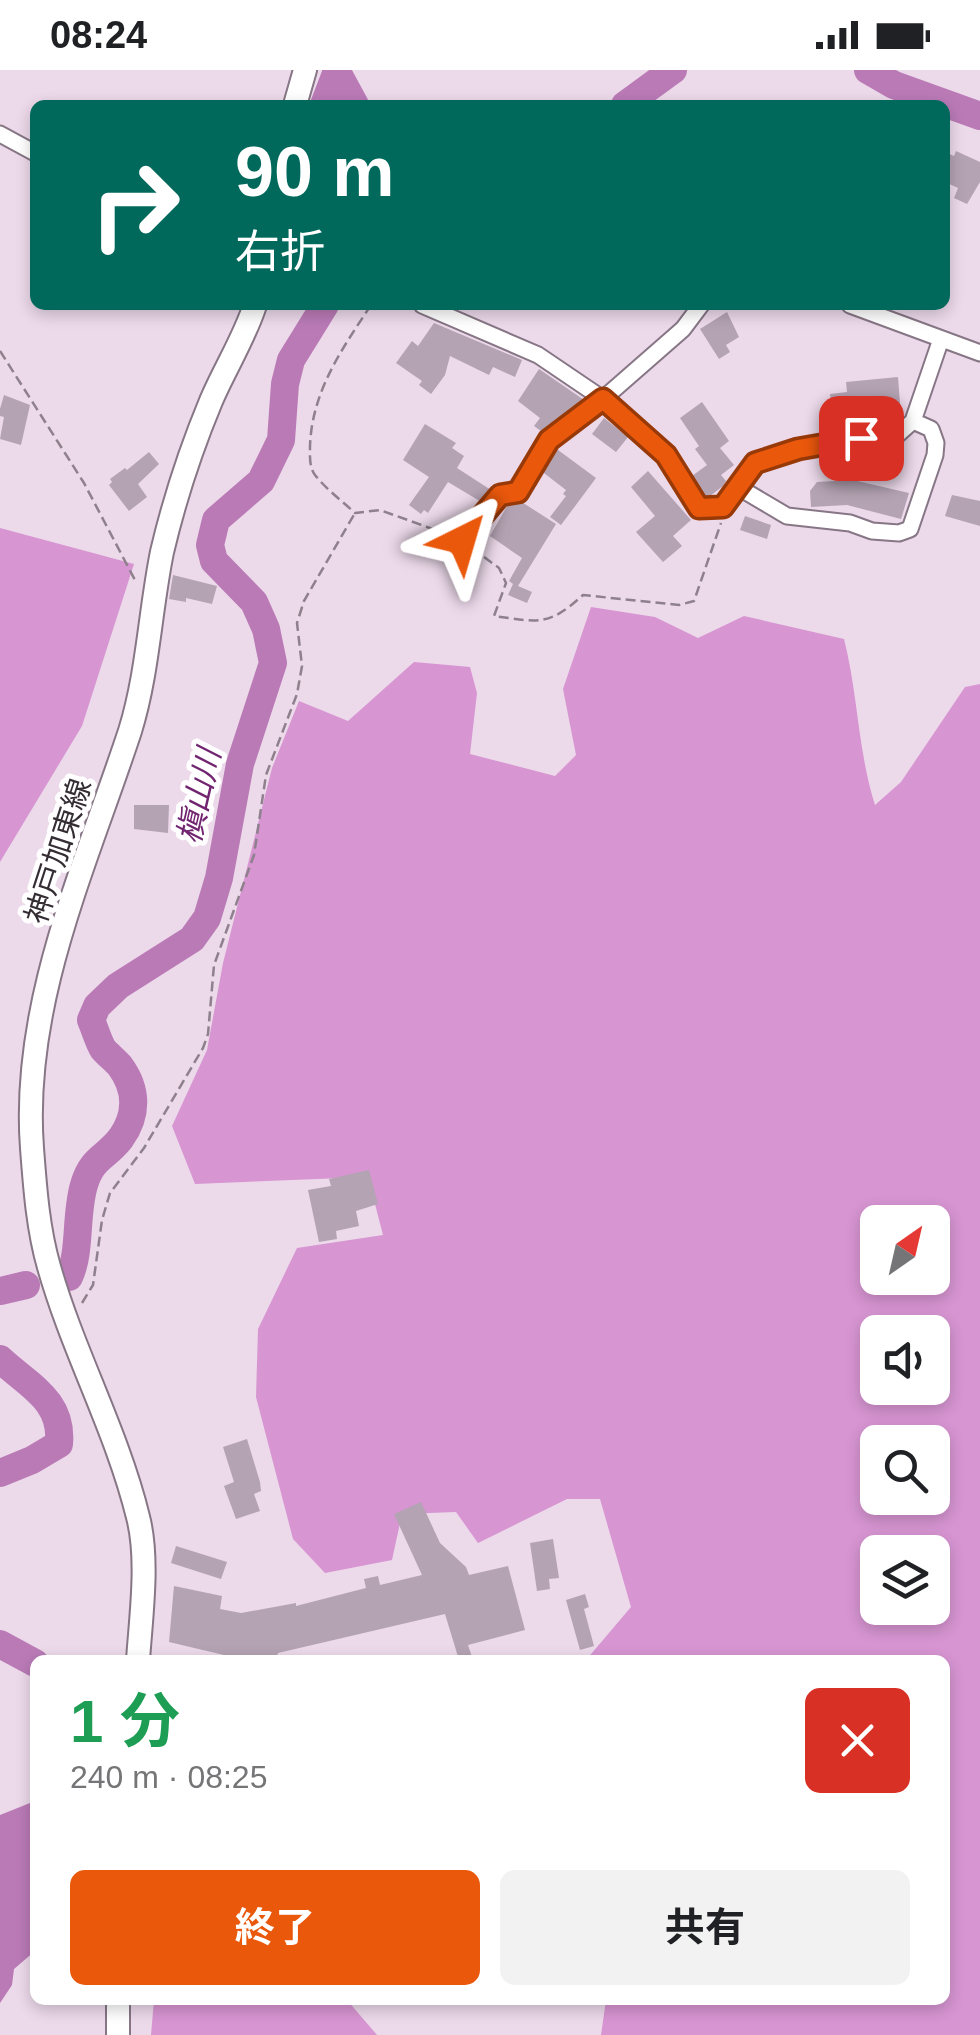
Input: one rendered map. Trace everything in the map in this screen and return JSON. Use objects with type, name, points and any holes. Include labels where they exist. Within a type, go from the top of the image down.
[{"type":"main road","points":[[297,100],[306,70]]},
{"type":"main road","name":"神戸加東線","points":[[138,1655],[143,1593],[140,1520],[112,1433],[49,1267],[37,1210],[32,1141],[34,1067],[65,917],[131,725],[162,552],[185,470],[212,400],[254,310]]},
{"type":"main road","points":[[118,2005],[118,2035]]},
{"type":"street","points":[[0,134],[30,150]]},
{"type":"street","points":[[434,310],[538,355],[603,399],[666,455],[699,508],[723,507],[755,463],[798,449],[861,438],[894,438],[913,421],[941,340]]},
{"type":"street","points":[[603,399],[683,329],[697,310]]},
{"type":"street","points":[[863,310],[980,353]]},
{"type":"street","points":[[738,487],[787,516],[850,522],[872,531],[900,534],[910,529],[936,443],[931,429],[913,421]]},
{"type":"lane","points":[[462,540],[500,495],[518,492],[549,440],[603,399]]},
{"type":"path","points":[[368,310],[335,360],[311,424],[313,473],[355,512],[380,510],[462,540],[499,568],[506,583],[494,616],[538,622],[560,616],[583,595],[679,605],[694,601],[723,507]]},
{"type":"path","points":[[0,351],[84,483],[141,592],[155,598]]},
{"type":"path","points":[[67,1318],[93,1285],[110,1193],[144,1148],[203,1048],[208,1034],[214,965],[254,854],[266,775],[297,694],[302,666],[297,623],[304,601],[355,512]]},
{"type":"shaded area","points":[[0,528],[134,564],[82,726],[0,862]]},
{"type":"shaded area","points":[[591,607],[655,617],[698,638],[744,616],[844,639],[875,805],[901,782],[965,687],[980,684],[980,2035],[601,2035],[605,2005],[950,2005],[950,1655],[590,1655],[631,1607],[600,1499],[567,1499],[478,1543],[456,1512],[402,1514],[392,1560],[325,1573],[293,1539],[256,1397],[258,1329],[297,1248],[383,1235],[368,1177],[195,1184],[172,1126],[207,1050],[223,963],[272,768],[299,701],[348,721],[414,662],[470,667],[477,693],[470,754],[555,776],[576,755],[563,689]]},
{"type":"shaded area","points":[[30,1803],[30,1955],[14,1969],[12,1985],[0,2003],[0,1815]]},
{"type":"shaded area","points":[[154,2005],[351,2005],[377,2035],[151,2035]]},
{"type":"building","points":[[956,151],[980,162],[980,182],[967,204],[954,198],[958,188],[950,184],[950,154],[954,156]]},
{"type":"building","points":[[727,312],[739,337],[726,345],[730,352],[719,359],[700,329]]},
{"type":"building","points":[[434,323],[522,360],[515,377],[493,367],[489,375],[450,356],[445,375],[431,394],[419,385],[422,381],[396,363],[412,341],[418,346]]},
{"type":"building","points":[[539,369],[587,402],[574,411],[571,409],[545,434],[534,426],[540,418],[518,401]]},
{"type":"building","points":[[898,377],[901,416],[892,425],[884,425],[883,417],[833,418],[830,394],[847,392],[846,382]]},
{"type":"building","points":[[4,395],[30,405],[21,445],[0,439]]},
{"type":"building","points":[[702,402],[729,441],[720,448],[734,465],[721,475],[726,481],[723,486],[710,496],[705,496],[692,476],[707,465],[680,418]]},
{"type":"building","points":[[604,418],[628,437],[616,452],[592,434]]},
{"type":"building","points":[[425,424],[456,443],[452,448],[464,456],[457,468],[491,490],[483,503],[448,482],[428,513],[424,510],[421,514],[409,505],[429,477],[403,460]]},
{"type":"building","points":[[554,447],[596,478],[561,525],[550,517],[566,496],[566,490],[540,470]]},
{"type":"building","points":[[149,452],[159,464],[138,484],[147,497],[129,511],[109,485],[110,479]]},
{"type":"building","points":[[648,471],[691,520],[673,536],[682,546],[663,562],[636,532],[655,516],[631,487]]},
{"type":"building","points":[[853,480],[909,493],[901,519],[847,505],[811,507],[810,491],[817,482]]},
{"type":"building","points":[[952,495],[980,501],[980,526],[945,516]]},
{"type":"building","points":[[517,499],[556,524],[518,586],[532,592],[527,603],[508,595],[513,584],[509,581],[522,558],[490,536],[506,501]]},
{"type":"building","points":[[745,516],[771,525],[767,539],[740,530]]},
{"type":"building","points":[[173,575],[217,586],[212,604],[169,599]]},
{"type":"building","points":[[134,805],[169,805],[168,833],[134,829]]},
{"type":"building","points":[[369,1170],[378,1204],[356,1211],[359,1226],[336,1231],[337,1239],[319,1242],[308,1190],[331,1186],[329,1179]]},
{"type":"building","points":[[247,1439],[260,1482],[261,1491],[254,1494],[260,1511],[236,1519],[224,1486],[234,1482],[223,1447]]},
{"type":"building","points":[[421,1502],[440,1543],[466,1567],[469,1575],[508,1566],[525,1630],[468,1645],[471,1655],[457,1655],[445,1614],[277,1655],[224,1655],[169,1642],[174,1586],[222,1596],[220,1609],[241,1613],[296,1606],[366,1588],[364,1579],[378,1576],[380,1585],[422,1575],[394,1514]]},
{"type":"building","points":[[553,1539],[559,1578],[549,1579],[550,1589],[537,1591],[530,1543]]},
{"type":"building","points":[[176,1546],[227,1562],[221,1579],[171,1563]]},
{"type":"building","points":[[585,1594],[589,1607],[584,1609],[594,1646],[580,1650],[566,1600]]},
{"type":"waterway","points":[[336,70],[352,100]]},
{"type":"waterway","points":[[632,100],[673,70]]},
{"type":"waterway","points":[[868,70],[894,85],[936,100]]},
{"type":"waterway","name":"槇山川","points":[[326,100],[337,71]]},
{"type":"waterway","points":[[950,105],[980,116]]},
{"type":"waterway","name":"槇山川","points":[[69,1277],[87,1176],[121,1138],[133,1111],[130,1084],[120,1066],[103,1049],[91,1020],[97,1006],[118,986],[192,939],[207,918],[219,878],[240,764],[273,663],[266,629],[254,602],[214,561],[210,545],[216,520],[261,481],[281,440],[291,360],[322,310]]},
{"type":"waterway","name":"槇山川","points":[[0,1291],[26,1285]]},
{"type":"waterway","name":"槇山川","points":[[0,1359],[42,1395],[56,1416],[59,1429],[59,1444],[0,1473]]},
{"type":"waterway","name":"槇山川","points":[[0,1644],[30,1660]]},
{"type":"route","points":[[462,540],[500,495],[518,492],[549,440],[603,399],[666,455],[699,508],[723,507],[755,463],[798,449],[861,438]]}]
